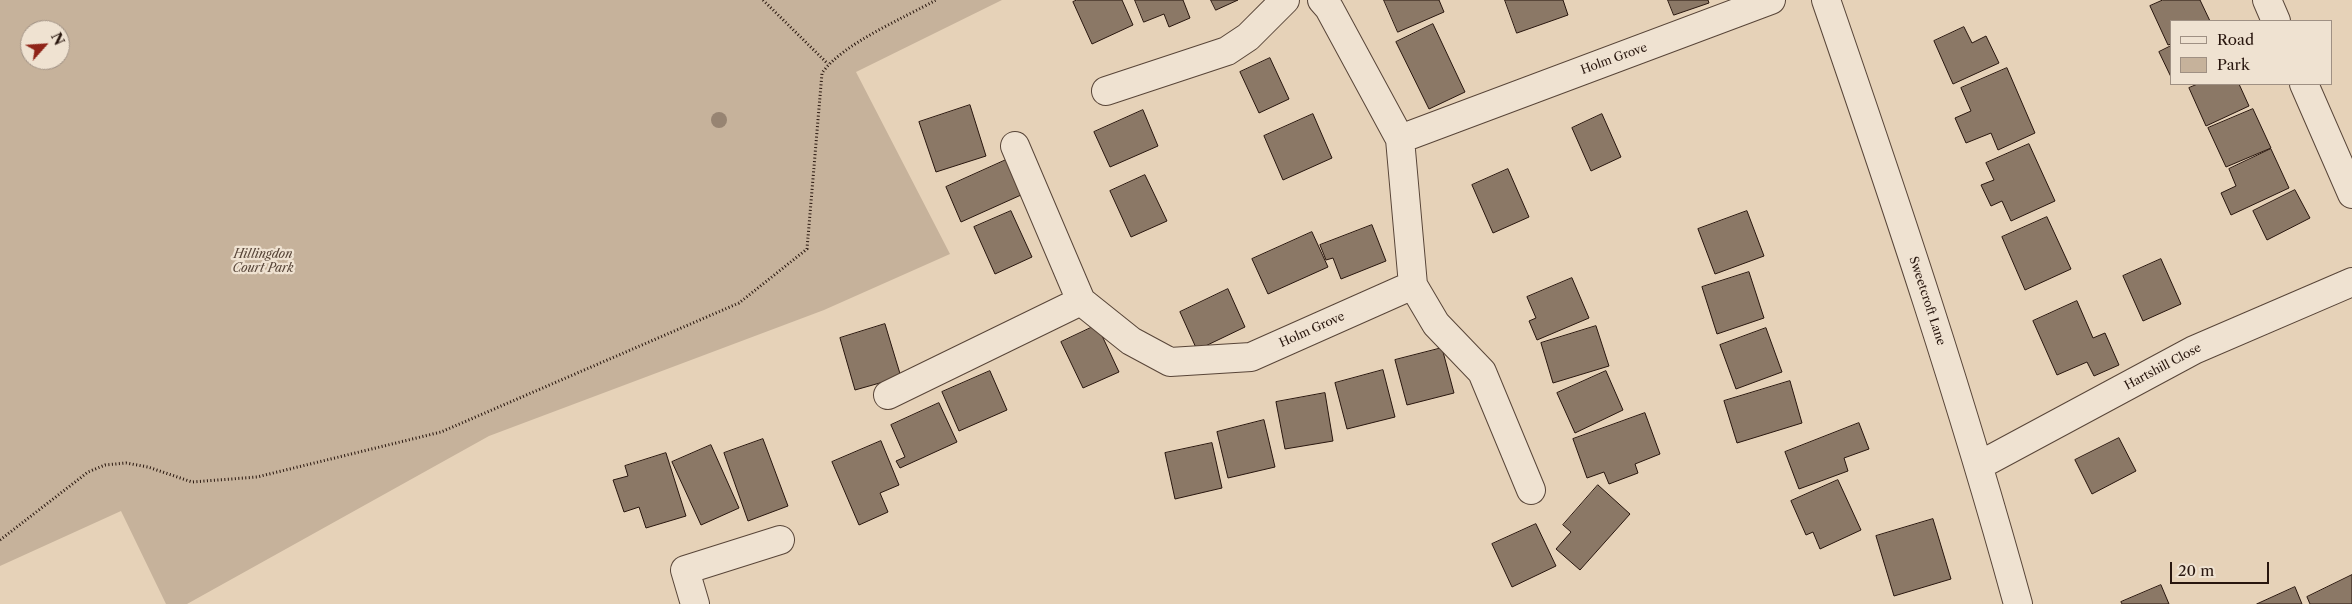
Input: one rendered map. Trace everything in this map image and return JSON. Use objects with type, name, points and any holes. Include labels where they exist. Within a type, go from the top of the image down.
[{"type":"street","points":[[1106,91],[1226,51],[1248,37],[1285,0]]},
{"type":"street","points":[[1322,0],[1329,8],[1400,139],[1413,285],[1436,324],[1482,372],[1531,490]]},
{"type":"street","name":"Holm Grove","points":[[1400,139],[1771,0]]},
{"type":"street","name":"Sweetcroft Lane","points":[[1826,0],[1874,138],[1980,465],[2018,604]]},
{"type":"street","points":[[2267,0],[2276,20]]},
{"type":"street","points":[[2304,85],[2352,194]]},
{"type":"street","name":"Holm Grove","points":[[1015,146],[1081,301],[1131,341],[1170,362],[1251,357],[1413,285]]},
{"type":"street","name":"Hartshill Close","points":[[1980,465],[2194,350],[2352,282]]},
{"type":"street","points":[[888,396],[1081,301]]},
{"type":"street","points":[[695,604],[685,570],[780,540]]},
{"type":"path","points":[[763,0],[828,64]]},
{"type":"path","points":[[0,540],[88,472],[105,465],[126,463],[192,482],[257,477],[442,432],[739,303],[807,249],[822,73],[828,64],[845,51],[936,0]]},
{"type":"green space","name":"Hillingdon Court Park","points":[[0,0],[1002,0],[856,72],[950,254],[824,310],[489,436],[187,604],[166,604],[121,511],[0,566]]},
{"type":"building","points":[[1077,0],[1122,0],[1133,25],[1092,44],[1073,2]]},
{"type":"building","points":[[1135,0],[1183,0],[1190,18],[1169,27],[1164,14],[1144,22]]},
{"type":"building","points":[[1211,0],[1238,0],[1216,10]]},
{"type":"building","points":[[1384,0],[1439,0],[1444,12],[1398,32]]},
{"type":"building","points":[[1505,0],[1563,0],[1568,15],[1517,33]]},
{"type":"building","points":[[1668,0],[1708,0],[1709,3],[1674,15]]},
{"type":"building","points":[[2163,0],[2200,0],[2210,20],[2170,20],[2170,44],[2168,45],[2150,6]]},
{"type":"building","points":[[1433,24],[1465,92],[1429,109],[1396,42]]},
{"type":"building","points":[[1964,27],[1972,43],[1986,36],[1999,63],[1953,84],[1934,41]]},
{"type":"building","points":[[2170,46],[2170,75],[2159,52]]},
{"type":"building","points":[[1270,58],[1289,99],[1259,113],[1240,72]]},
{"type":"building","points":[[2007,68],[2035,133],[1998,150],[1991,133],[1966,143],[1955,118],[1971,111],[1961,88]]},
{"type":"building","points":[[2196,85],[2239,85],[2249,106],[2206,126],[2189,88]]},
{"type":"building","points":[[970,105],[986,156],[936,172],[919,122]]},
{"type":"building","points":[[2253,109],[2271,148],[2226,167],[2208,128]]},
{"type":"building","points":[[1143,110],[1158,146],[1110,167],[1094,132]]},
{"type":"building","points":[[1313,114],[1332,158],[1283,180],[1264,136]]},
{"type":"building","points":[[1602,114],[1621,157],[1591,171],[1572,128]]},
{"type":"building","points":[[2029,144],[2055,201],[2011,221],[2002,201],[1991,206],[1981,185],[1994,180],[1986,163]]},
{"type":"building","points":[[2271,149],[2289,188],[2231,215],[2221,193],[2236,186],[2229,169]]},
{"type":"building","points":[[1006,160],[1021,195],[961,222],[946,187]]},
{"type":"building","points":[[1508,169],[1529,217],[1493,233],[1472,185]]},
{"type":"building","points":[[1145,175],[1167,221],[1131,237],[1110,191]]},
{"type":"building","points":[[2295,190],[2310,218],[2267,240],[2253,211]]},
{"type":"building","points":[[1011,211],[1032,257],[995,274],[974,227]]},
{"type":"building","points":[[1747,211],[1764,256],[1715,274],[1698,229]]},
{"type":"building","points":[[2047,217],[2071,269],[2025,290],[2002,237]]},
{"type":"building","points":[[1372,225],[1386,261],[1341,279],[1333,258],[1326,260],[1320,245]]},
{"type":"building","points":[[1312,232],[1328,267],[1268,294],[1252,259]]},
{"type":"building","points":[[2161,259],[2181,304],[2143,321],[2123,276]]},
{"type":"building","points":[[1749,272],[1764,318],[1717,334],[1702,287]]},
{"type":"building","points":[[1572,278],[1589,318],[1537,340],[1529,321],[1536,318],[1527,297]]},
{"type":"building","points":[[1228,289],[1245,327],[1197,350],[1180,312]]},
{"type":"building","points":[[2077,301],[2093,338],[2105,333],[2119,365],[2094,376],[2087,362],[2057,375],[2033,321]]},
{"type":"building","points":[[885,324],[901,377],[855,390],[840,338]]},
{"type":"building","points":[[1097,325],[1119,372],[1083,388],[1061,342]]},
{"type":"building","points":[[1596,326],[1609,366],[1553,383],[1541,343]]},
{"type":"building","points":[[1766,328],[1782,372],[1736,389],[1720,345]]},
{"type":"building","points":[[1442,348],[1454,393],[1407,405],[1395,360]]},
{"type":"building","points":[[1383,370],[1395,417],[1347,429],[1335,383]]},
{"type":"building","points":[[990,371],[1007,410],[959,431],[942,392]]},
{"type":"building","points":[[1606,371],[1623,410],[1575,433],[1557,393]]},
{"type":"building","points":[[1790,381],[1802,423],[1737,443],[1724,401]]},
{"type":"building","points":[[1325,393],[1333,441],[1285,449],[1276,402]]},
{"type":"building","points":[[939,403],[957,442],[900,468],[896,461],[905,457],[891,425]]},
{"type":"building","points":[[1645,413],[1660,454],[1635,464],[1638,473],[1609,484],[1604,472],[1587,478],[1573,439]]},
{"type":"building","points":[[1264,420],[1275,467],[1228,478],[1217,432]]},
{"type":"building","points":[[1859,423],[1869,449],[1844,458],[1848,471],[1799,489],[1785,452]]},
{"type":"building","points":[[2119,438],[2136,471],[2092,494],[2075,460]]},
{"type":"building","points":[[763,439],[788,506],[748,521],[724,453]]},
{"type":"building","points":[[881,441],[899,485],[880,493],[888,512],[859,525],[832,462]]},
{"type":"building","points":[[1212,443],[1222,488],[1175,499],[1165,453]]},
{"type":"building","points":[[711,445],[739,508],[701,525],[672,462]]},
{"type":"building","points":[[666,453],[686,516],[646,528],[639,507],[624,512],[613,480],[628,476],[625,466]]},
{"type":"building","points":[[1838,480],[1861,530],[1820,549],[1813,532],[1806,535],[1791,501]]},
{"type":"building","points":[[1598,485],[1630,514],[1580,570],[1556,549],[1571,532],[1563,525]]},
{"type":"building","points":[[1933,519],[1951,579],[1894,596],[1876,536]]},
{"type":"building","points":[[1536,524],[1556,566],[1512,587],[1492,544]]},
{"type":"building","points":[[2352,575],[2352,604],[2310,604],[2307,597]]},
{"type":"building","points":[[2161,585],[2169,604],[2122,604],[2121,602]]},
{"type":"building","points":[[2295,587],[2302,604],[2257,604]]}]
